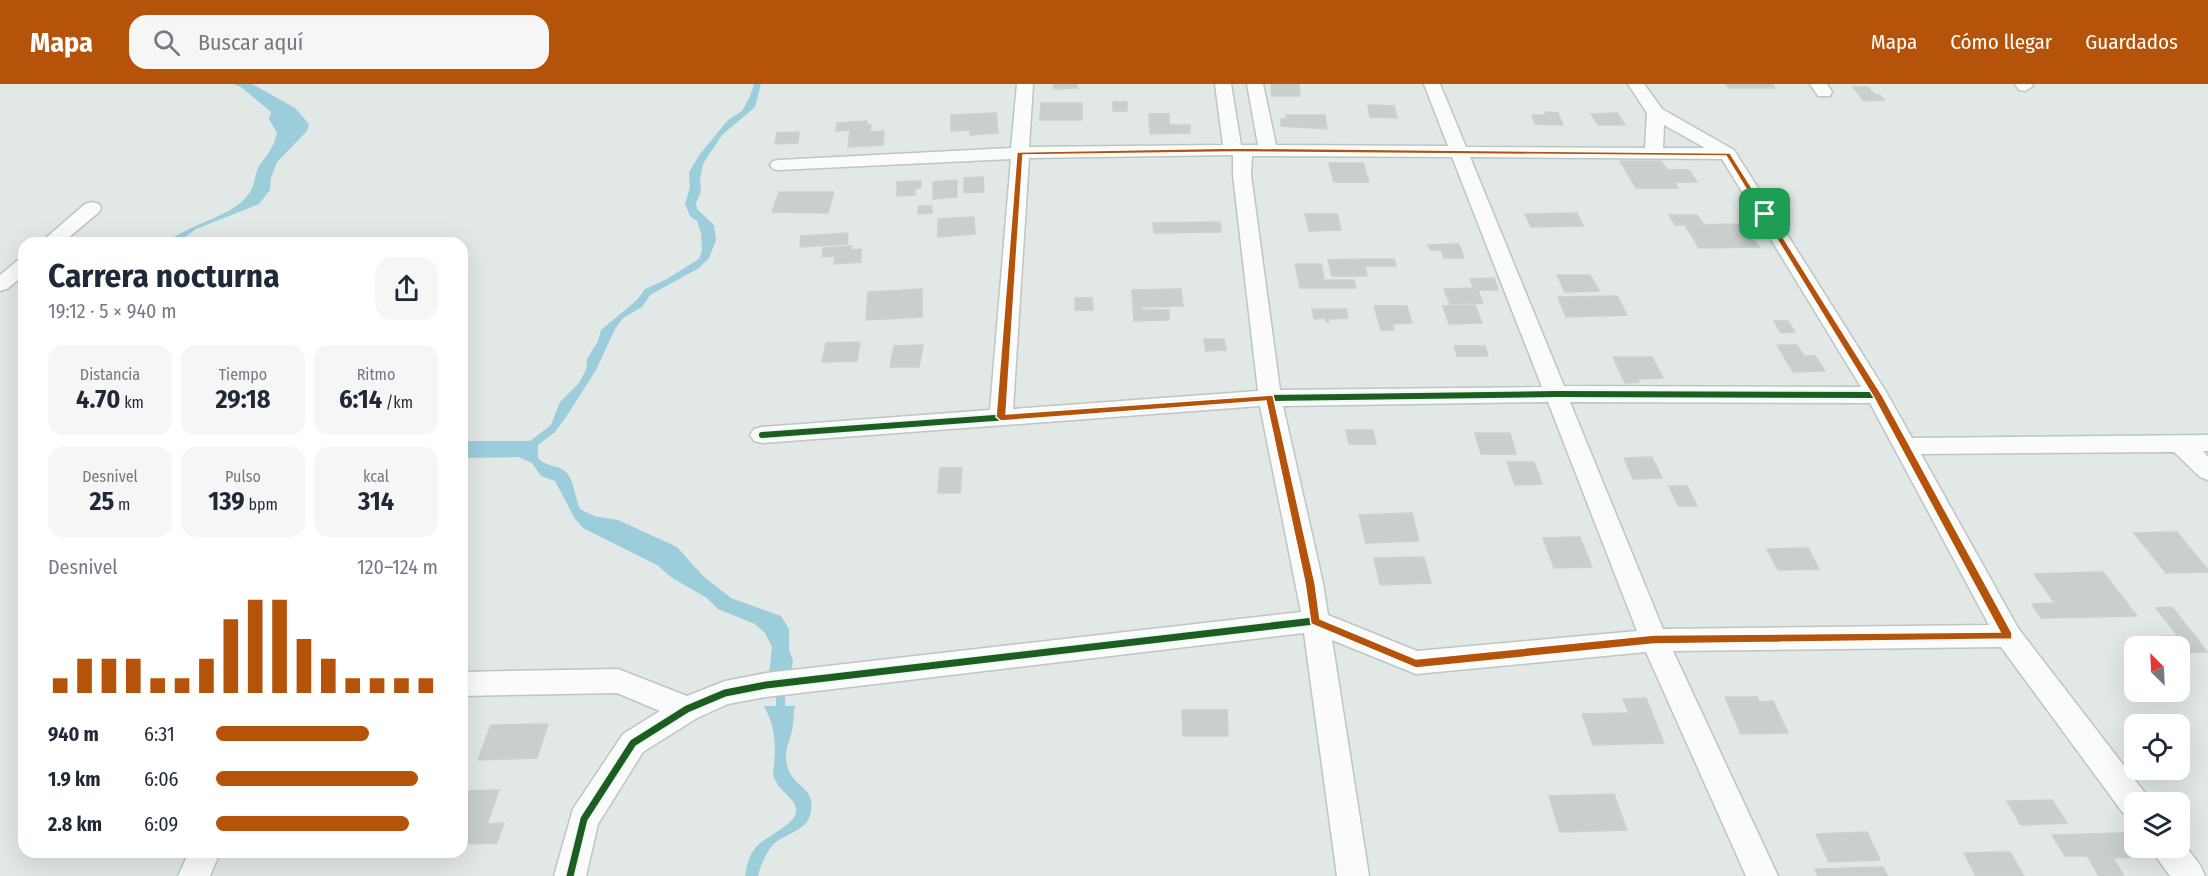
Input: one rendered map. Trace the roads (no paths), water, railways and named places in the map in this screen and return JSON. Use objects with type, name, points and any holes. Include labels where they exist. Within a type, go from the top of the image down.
[{"type":"street","points":[[1001,417],[1025,84]]},
{"type":"street","points":[[1222,84],[1248,150]]},
{"type":"street","points":[[1255,84],[1248,150],[1242,175],[1270,398],[1310,583],[1353,876]]},
{"type":"street","points":[[1432,84],[1654,639],[1762,876]]},
{"type":"street","points":[[1636,84],[1656,113],[1728,154],[1877,395],[2008,636],[2126,792]]},
{"type":"street","points":[[1654,154],[1656,113]]},
{"type":"street","points":[[780,165],[1020,153],[1248,150],[1728,154]]},
{"type":"street","points":[[57,237],[92,208]]},
{"type":"street","points":[[0,285],[18,270]]},
{"type":"street","points":[[762,435],[1270,398],[1555,394],[1877,395]]},
{"type":"street","points":[[2180,443],[2208,471]]},
{"type":"street","points":[[1903,446],[2208,443]]},
{"type":"street","points":[[570,876],[584,819],[633,743],[687,709],[725,693],[776,684],[1314,621],[1416,663],[1654,639],[2008,636]]},
{"type":"street","points":[[468,684],[618,681],[687,709]]},
{"type":"street","points":[[194,876],[202,858]]},
{"type":"street","points":[[2176,858],[2189,876]]},
{"type":"water","points":[[233,84],[252,84],[295,108],[309,124],[307,131],[277,162],[271,178],[270,190],[259,204],[196,229],[185,237],[174,237],[223,214],[243,200],[252,189],[259,166],[274,143],[277,133],[269,119],[271,112],[241,87]]},
{"type":"water","points":[[754,84],[761,84],[755,107],[722,135],[703,164],[700,180],[701,191],[696,203],[697,209],[714,225],[716,240],[709,258],[699,268],[650,295],[642,307],[623,318],[615,329],[596,370],[566,417],[555,432],[538,445],[538,458],[567,473],[580,509],[594,516],[618,520],[677,547],[703,576],[731,598],[781,616],[789,629],[789,650],[793,660],[791,674],[769,674],[772,647],[765,633],[755,624],[718,609],[707,598],[672,578],[657,565],[583,528],[575,519],[555,481],[541,476],[532,463],[519,457],[468,458],[468,441],[530,441],[551,425],[560,402],[579,383],[586,370],[587,359],[598,341],[601,330],[637,300],[645,289],[665,280],[699,259],[702,251],[701,233],[697,221],[690,216],[685,204],[690,187],[689,172],[700,154],[728,120],[742,111]]},
{"type":"water","points":[[764,706],[795,706],[786,754],[787,765],[794,779],[808,793],[812,806],[805,824],[779,840],[769,850],[758,876],[745,876],[754,849],[792,820],[796,809],[793,801],[775,781],[773,775],[774,740],[771,723]]},
{"type":"waterway","points":[[780,686],[781,716]]}]
